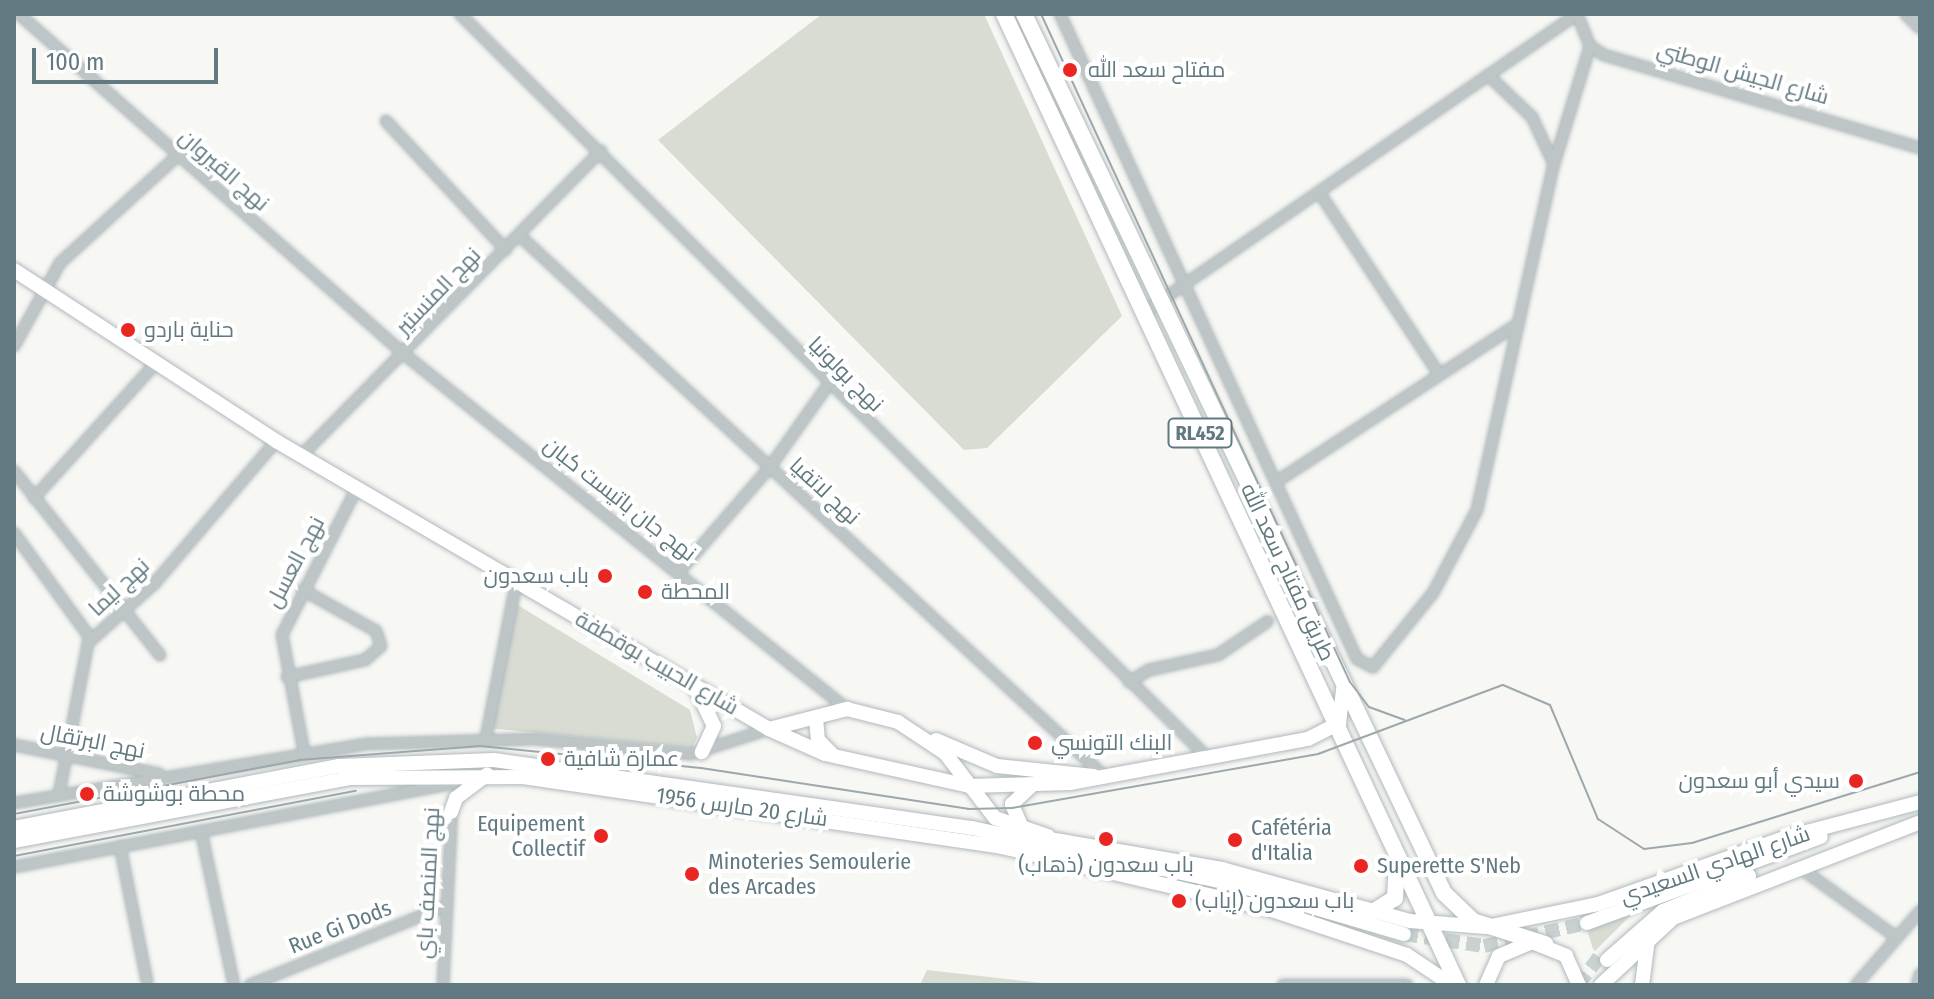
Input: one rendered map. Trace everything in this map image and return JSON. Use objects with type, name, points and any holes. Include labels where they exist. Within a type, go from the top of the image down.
[{"type":"highway","name":"طريق مفتاح سعد الله","points":[[1004,14],[1396,851],[1455,985]]},
{"type":"highway","name":"طريق مفتاح سعد الله","points":[[1024,14],[1343,688],[1448,901],[1486,927],[1545,944]]},
{"type":"highway","points":[[1371,913],[1396,895],[1396,851]]},
{"type":"main road","name":"شارع الحبيب بوقطفة","points":[[14,270],[276,441],[516,583],[769,729],[842,758],[969,786],[1030,787],[1292,744],[1337,725]]},
{"type":"main road","points":[[679,675],[772,721],[813,718]]},
{"type":"main road","points":[[693,683],[714,726],[702,752]]},
{"type":"main road","points":[[1337,725],[1343,688]]},
{"type":"main road","points":[[769,729],[847,709],[997,766],[1098,776]]},
{"type":"main road","points":[[813,718],[821,746],[842,758]]},
{"type":"main road","points":[[922,735],[995,818],[1059,838]]},
{"type":"main road","name":"شارع 20 مارس 1956","points":[[14,828],[339,766],[453,771],[1059,838],[1222,869],[1371,913],[1429,924],[1486,927]]},
{"type":"main road","name":"شارع 20 مارس 1956","points":[[14,841],[334,781],[453,771],[1002,847],[1272,910],[1407,955],[1455,985]]},
{"type":"main road","points":[[451,812],[456,798],[487,775]]},
{"type":"main road","points":[[1026,830],[1014,821],[1012,804],[1030,787]]},
{"type":"main road","name":"شارع الهادي السعيدي","points":[[1486,927],[1557,915],[1784,838],[1870,818],[1920,802]]},
{"type":"main road","points":[[1587,923],[1870,818]]},
{"type":"main road","points":[[1716,875],[1643,916],[1603,959],[1676,904],[1919,822]]},
{"type":"main road","name":"شارع الهادي السعيدي","points":[[1601,985],[1653,931],[1799,867],[1919,822]]},
{"type":"main road","name":"شارع 20 مارس 1956","points":[[999,833],[1237,885],[1404,934]]},
{"type":"main road","name":"شارع الهادي السعيدي","points":[[1509,948],[1557,915]]},
{"type":"main road","points":[[1642,985],[1642,956],[1653,931]]},
{"type":"main road","points":[[1486,980],[1509,948],[1545,944]]},
{"type":"main road","name":"RL452","points":[[1545,944],[1566,956],[1580,982]]},
{"type":"street","name":"نهج القيروان","points":[[19,14],[404,354]]},
{"type":"street","name":"نهج بولونيا","points":[[460,14],[601,151],[828,385],[1208,758]]},
{"type":"street","points":[[1060,14],[1186,288],[1276,482],[1357,659],[1380,664],[1452,564],[1477,510],[1554,164],[1590,46],[1577,14],[1321,195],[1186,288],[1143,313]]},
{"type":"street","points":[[1907,14],[1920,27]]},
{"type":"street","name":"شارع الجيش الوطني","points":[[1590,46],[1920,148]]},
{"type":"street","points":[[1488,75],[1532,117],[1554,164]]},
{"type":"street","points":[[386,121],[506,250]]},
{"type":"street","name":"نهج المنستير","points":[[301,456],[601,151]]},
{"type":"street","points":[[14,346],[73,249],[177,156]]},
{"type":"street","points":[[1321,195],[1439,374]]},
{"type":"street","name":"نهج لاتفيا","points":[[520,236],[1098,776]]},
{"type":"street","points":[[1276,482],[1519,323]]},
{"type":"street","name":"نهج جان باتيست كبان","points":[[404,354],[847,709]]},
{"type":"street","points":[[34,498],[155,364]]},
{"type":"street","points":[[679,572],[770,467],[828,385]]},
{"type":"street","name":"نهج ليما","points":[[59,794],[64,757],[91,639],[122,614],[224,509],[276,441]]},
{"type":"street","points":[[14,471],[122,614],[160,655]]},
{"type":"street","name":"نهج العسل","points":[[304,752],[287,677],[282,635],[357,488]]},
{"type":"street","points":[[15,535],[91,639]]},
{"type":"street","points":[[486,738],[516,583]]},
{"type":"street","points":[[287,677],[365,660],[382,643],[376,631],[303,590]]},
{"type":"street","points":[[1129,682],[1149,670],[1218,655],[1268,621]]},
{"type":"street","name":"شارع 20 مارس 1956","points":[[14,803],[304,752],[486,738],[702,752],[769,729]]},
{"type":"street","name":"نهج البرتقال","points":[[14,745],[165,775]]},
{"type":"street","name":"شارع 20 مارس 1956","points":[[14,867],[201,831],[453,771]]},
{"type":"street","name":"نهج المنصف باي","points":[[443,985],[453,771]]},
{"type":"street","points":[[201,831],[234,985]]},
{"type":"street","points":[[120,846],[147,981]]},
{"type":"street","points":[[1799,867],[1896,937]]},
{"type":"street","name":"Rue Gi Dods","points":[[250,985],[446,906]]},
{"type":"street","points":[[1856,985],[1920,911]]},
{"type":"street","points":[[1917,985],[1920,974]]},
{"type":"street","points":[[1283,985],[1407,985]]},
{"type":"shaded area","points":[[822,14],[984,14],[1122,316],[987,448],[964,450],[658,140]]},
{"type":"shaded area","points":[[516,604],[690,710],[697,738],[692,748],[488,728]]},
{"type":"shaded area","points":[[1632,914],[1595,951],[1593,949],[1587,930]]},
{"type":"shaded area","points":[[927,970],[1059,985],[920,985]]},
{"type":"tunnel","points":[[1404,934],[1484,946],[1587,923]]},
{"type":"tunnel","points":[[1578,985],[1599,957]]},
{"type":"tram line","points":[[1041,14],[1350,682],[1369,707],[1405,720]]},
{"type":"tram line","points":[[14,814],[299,760],[480,746],[701,768],[968,809],[1012,808],[1318,754],[1503,685],[1550,705],[1598,819],[1644,849],[1692,843],[1920,772]]},
{"type":"tram line","points":[[14,856],[356,791]]},
{"type":"place","name":"مفتاح سعد الله","points":[[1070,70]]},
{"type":"place","name":"حناية باردو","points":[[128,330]]},
{"type":"place","name":"باب سعدون","points":[[605,576]]},
{"type":"place","name":"المحطة","points":[[645,592]]},
{"type":"place","name":"البنك التونسي","points":[[1035,743]]},
{"type":"place","name":"عمارة شافية","points":[[548,759]]},
{"type":"place","name":"سيدي أبو سعدون","points":[[1856,781]]},
{"type":"place","name":"محطة بوشوشة","points":[[87,794]]},
{"type":"place","name":"Equipement Collectif","points":[[601,836]]},
{"type":"place","name":"باب سعدون (ذهاب)","points":[[1106,839]]},
{"type":"place","name":"Cafétéria d'Italia","points":[[1235,840]]},
{"type":"place","name":"Superette S'Neb","points":[[1361,866]]},
{"type":"place","name":"Minoteries Semoulerie des Arcades","points":[[692,874]]},
{"type":"place","name":"باب سعدون (إياب)","points":[[1179,901]]}]
